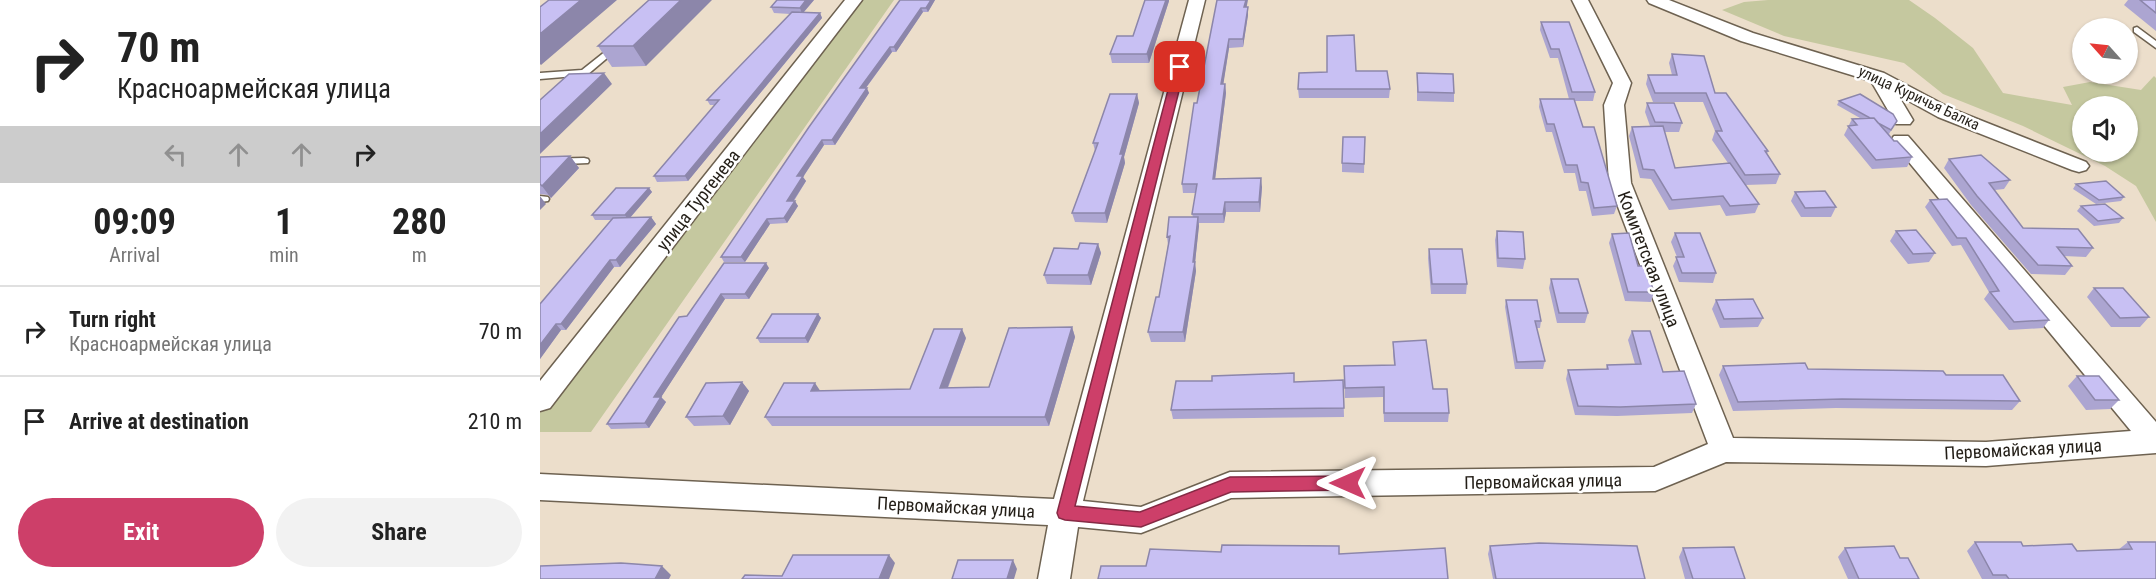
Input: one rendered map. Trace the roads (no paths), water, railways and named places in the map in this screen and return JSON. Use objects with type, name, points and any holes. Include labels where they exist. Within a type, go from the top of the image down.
[{"type":"street","name":"улица Тургенева","points":[[540,400],[854,0]]},
{"type":"street","points":[[1054,579],[1065,513],[1197,0]]},
{"type":"street","name":"Комитетская улица","points":[[1580,0],[1622,83],[1614,105],[1620,183],[1724,450]]},
{"type":"street","name":"улица Куричья Балка","points":[[1655,0],[1747,37],[1878,77],[1944,113],[2079,166]]},
{"type":"street","name":"Первомайская улица","points":[[1878,77],[1902,130],[2155,440]]},
{"type":"street","name":"Первомайская улица","points":[[540,487],[1065,513],[1141,520],[1230,484],[1655,479],[1724,450],[1986,454],[2155,440]]},
{"type":"lane","points":[[2138,31],[2156,45]]},
{"type":"lane","points":[[540,76],[573,79],[590,70],[623,39]]},
{"type":"lane","points":[[540,162],[584,161]]}]
